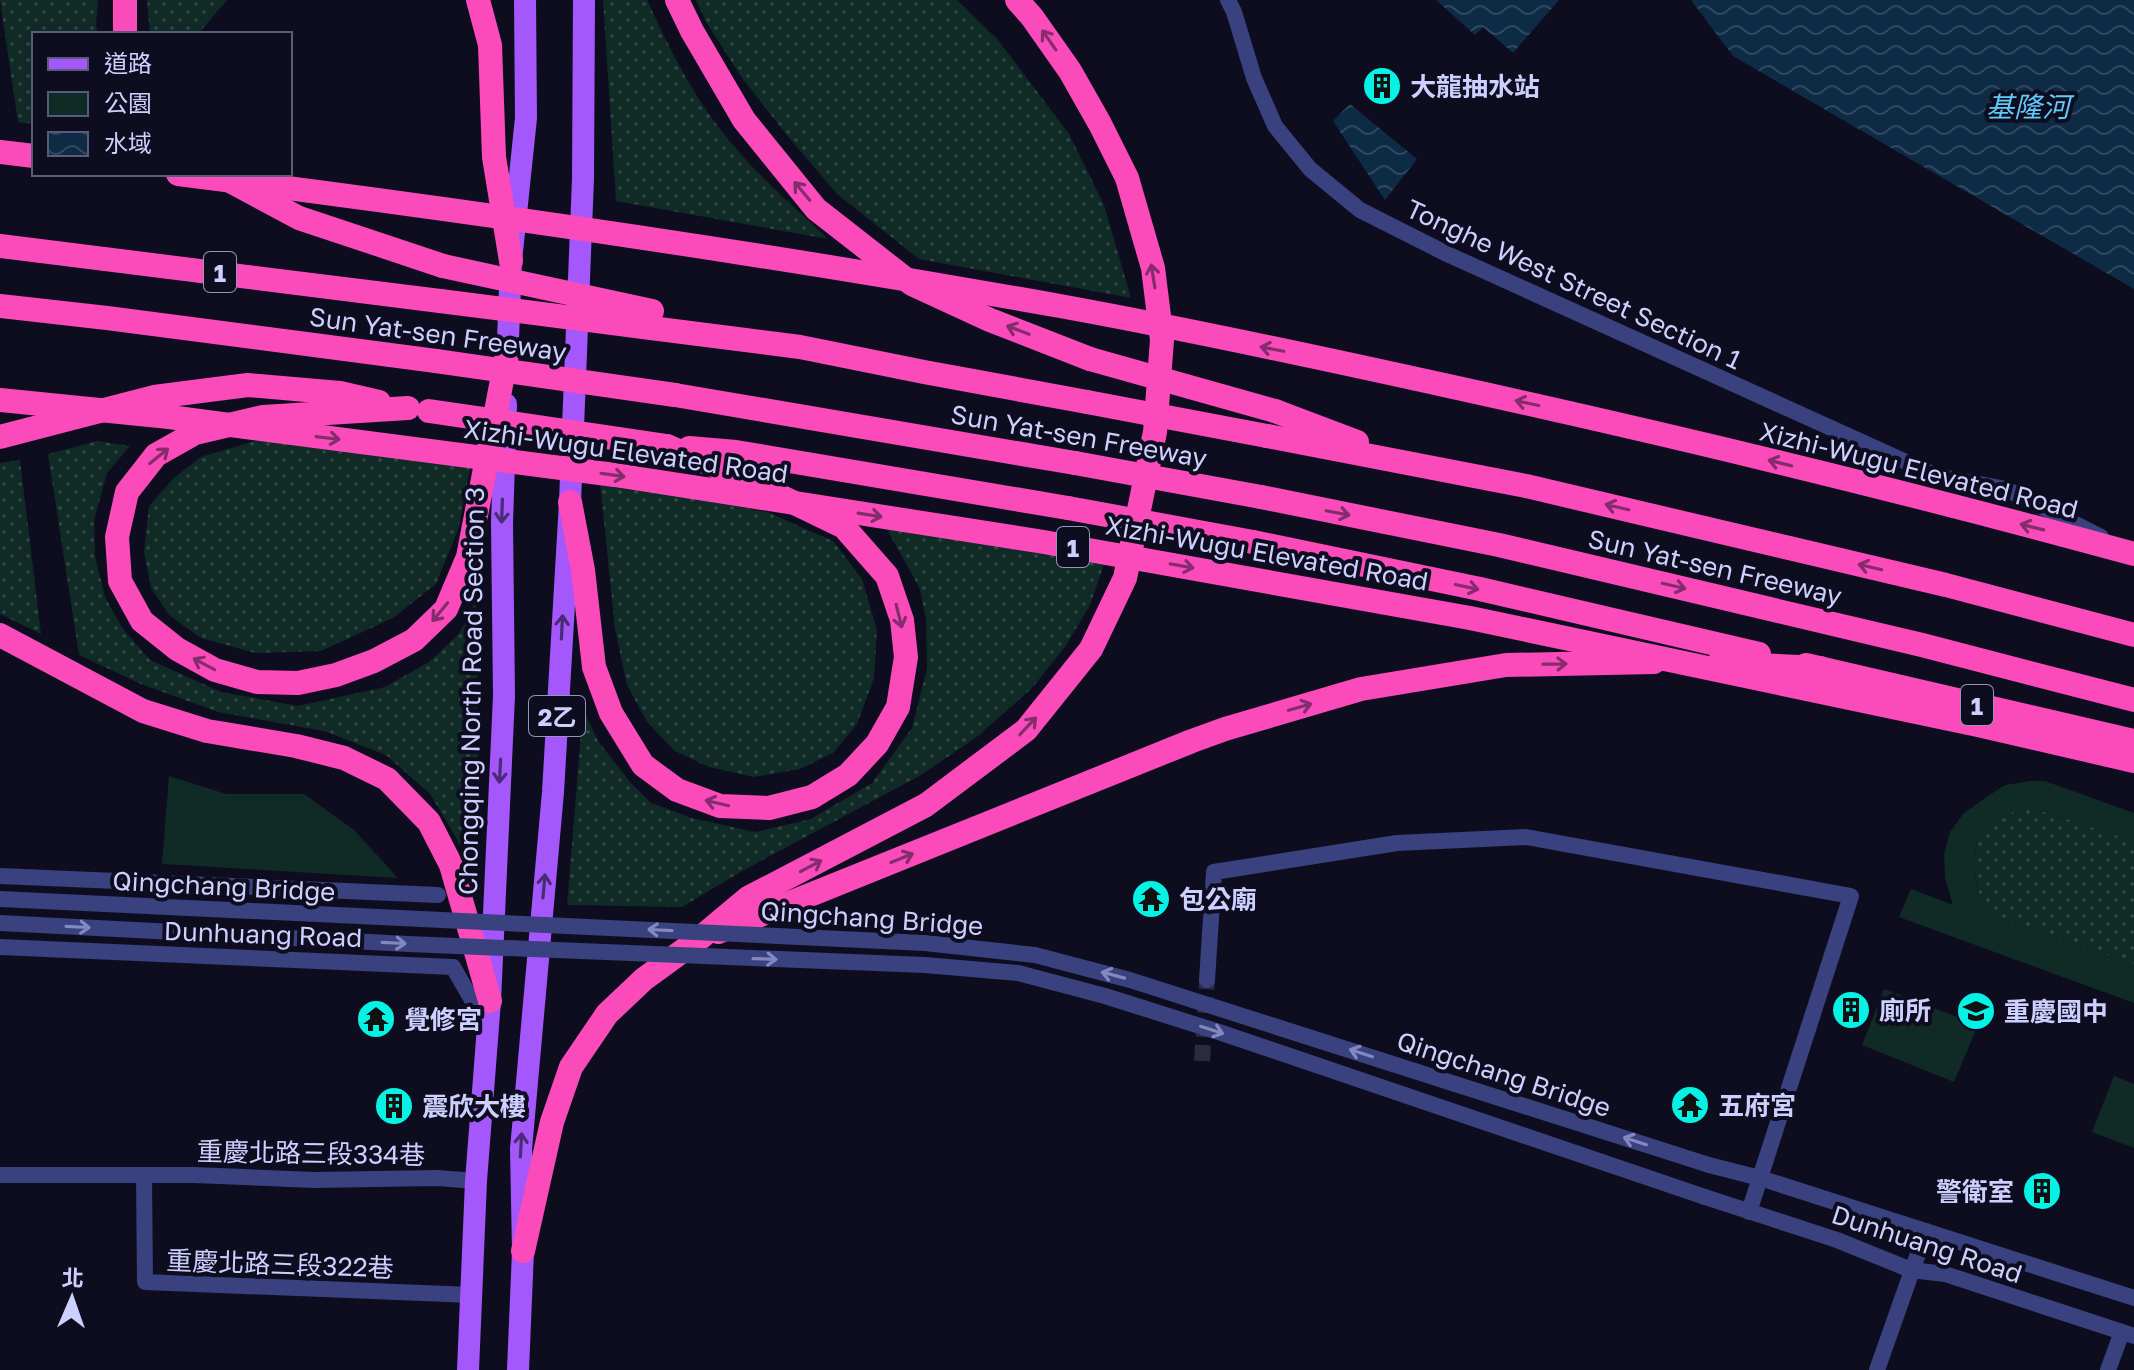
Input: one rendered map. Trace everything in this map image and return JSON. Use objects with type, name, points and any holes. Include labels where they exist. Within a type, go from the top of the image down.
[{"type":"highway","points":[[125,0],[125,32]]},
{"type":"highway","points":[[478,0],[490,45],[494,157],[511,261]]},
{"type":"highway","points":[[677,0],[744,120],[816,209],[912,284],[990,320],[1090,359],[1275,411],[1415,465]]},
{"type":"highway","name":"1","points":[[699,939],[748,898],[926,805],[1026,730],[1091,649],[1125,578],[1155,432],[1162,340],[1153,268],[1127,178],[1100,124],[1070,71],[1017,0]]},
{"type":"highway","points":[[0,152],[32,156]]},
{"type":"highway","name":"Xizhi-Wugu Elevated Road","points":[[194,176],[395,201],[779,259],[1065,307],[1341,362],[1660,433],[2134,554]]},
{"type":"highway","points":[[222,176],[299,218],[443,266],[652,320]]},
{"type":"highway","name":"Sun Yat-sen Freeway","points":[[0,246],[440,301],[652,320],[1526,486],[1946,585],[2134,635]]},
{"type":"highway","name":"Sun Yat-sen Freeway","points":[[0,306],[436,361],[675,395],[1261,497],[1499,545],[1922,645],[2134,700]]},
{"type":"highway","points":[[418,410],[263,417],[195,433],[156,455],[127,492],[117,537],[120,581],[142,621],[177,649],[215,670],[257,682],[298,683],[336,675],[374,661],[414,640],[446,609],[468,557],[508,349]]},
{"type":"highway","name":"1","points":[[0,437],[154,397],[248,385],[340,393],[418,410],[667,446],[736,452],[1253,542],[1480,589],[2134,741]]},
{"type":"highway","name":"Xizhi-Wugu Elevated Road","points":[[0,400],[169,417],[615,475],[1044,542],[1470,618],[2134,761]]},
{"type":"highway","name":"1","points":[[570,502],[583,570],[594,667],[611,713],[643,765],[677,790],[720,806],[769,808],[812,797],[848,775],[877,744],[898,707],[906,657],[902,620],[887,576],[844,527],[667,446]]},
{"type":"highway","points":[[0,635],[143,711],[207,731],[296,746],[344,758],[387,779],[429,822],[451,865],[490,1001]]},
{"type":"highway","name":"1","points":[[699,939],[1192,741],[1361,689],[1506,665],[1687,661],[1820,668]]},
{"type":"highway","points":[[523,1251],[552,1122],[571,1067],[607,1014],[644,979],[699,939]]},
{"type":"main road","name":"2乙","points":[[508,349],[511,261],[526,118],[525,0]]},
{"type":"main road","name":"2乙","points":[[518,1370],[523,1251],[521,1149],[553,792],[570,502],[583,179],[584,0]]},
{"type":"main road","name":"Chongqing North Road Section 3","points":[[468,1370],[504,696],[502,523],[508,349]]},
{"type":"street","name":"Tonghe West Street Section 1","points":[[1228,0],[1254,78],[1275,126],[1310,169],[1360,210],[1460,260],[1937,476],[2006,489],[2134,554]]},
{"type":"street","points":[[1207,980],[1214,872],[1397,843],[1526,837],[1851,896],[1749,1212]]},
{"type":"street","name":"Dunhuang Road","points":[[0,876],[438,895]]},
{"type":"street","name":"Qingchang Bridge","points":[[0,899],[925,943],[1035,955],[1130,980],[1709,1165]]},
{"type":"street","name":"Qingchang Bridge","points":[[0,923],[408,944],[925,965],[1018,973],[1105,996],[1219,1032],[1705,1197]]},
{"type":"street","name":"Dunhuang Road","points":[[0,947],[453,967],[488,1027]]},
{"type":"street","name":"Dunhuang Road","points":[[1709,1165],[1760,1178],[2134,1298]]},
{"type":"street","name":"重慶北路三段334巷","points":[[0,1175],[194,1175],[314,1180],[437,1178],[476,1181]]},
{"type":"street","name":"重慶北路三段322巷","points":[[144,1176],[145,1282],[472,1295]]},
{"type":"street","name":"Dunhuang Road","points":[[1705,1197],[1837,1240],[1911,1270],[1945,1274],[2128,1334]]},
{"type":"street","points":[[1877,1370],[1926,1231]]},
{"type":"street","points":[[2108,1370],[2128,1334]]},
{"type":"green space","points":[[0,0],[98,0],[98,32],[32,32],[32,124],[18,122]]},
{"type":"green space","points":[[147,0],[227,0],[200,32],[150,32]]},
{"type":"green space","points":[[603,0],[647,0],[689,83],[720,129],[758,173],[828,239],[616,201]]},
{"type":"green space","points":[[696,0],[957,0],[998,40],[1069,134],[1104,205],[1131,298],[919,259],[837,194],[742,78],[706,22]]},
{"type":"green space","points":[[295,437],[471,463],[458,530],[436,584],[393,618],[321,651],[255,653],[201,638],[169,615],[151,588],[144,552],[149,506],[174,478],[201,457],[255,441]]},
{"type":"green space","points":[[97,441],[130,446],[107,473],[94,520],[95,556],[105,597],[123,629],[150,660],[221,692],[298,706],[385,687],[429,662],[459,634],[476,600],[480,878],[430,794],[386,755],[324,731],[218,712],[141,684],[79,655],[48,454]]},
{"type":"green space","points":[[20,460],[41,634],[0,614],[0,463]]},
{"type":"green space","points":[[600,482],[767,512],[833,541],[862,579],[877,630],[874,678],[857,724],[833,753],[800,769],[754,777],[709,767],[675,751],[647,722],[627,685],[615,629]]},
{"type":"green space","points":[[883,522],[1104,564],[1090,605],[1065,647],[1032,688],[978,736],[921,775],[744,870],[682,907],[567,905],[583,709],[598,741],[651,803],[692,818],[755,832],[811,819],[872,783],[912,728],[927,668],[926,620],[920,589]]},
{"type":"green space","points":[[169,776],[226,794],[304,794],[354,830],[398,878],[162,864]]},
{"type":"green space","points":[[2045,781],[2134,813],[2134,841],[2045,812],[2019,809],[1992,822],[1977,839],[1974,865],[1977,890],[1995,917],[2134,964],[2134,1003],[1899,917],[1911,889],[1953,905],[1945,878],[1944,854],[1950,832],[1963,814],[2005,785]]},
{"type":"green space","points":[[2019,809],[2045,812],[2134,841],[2134,964],[1995,917],[1977,890],[1974,865],[1977,839],[1992,822]]},
{"type":"green space","points":[[1884,989],[1978,1025],[1954,1082],[1862,1045]]},
{"type":"green space","points":[[2114,1076],[2134,1084],[2134,1148],[2092,1132]]},
{"type":"water","points":[[1436,0],[1559,0],[1513,53],[1483,27],[1475,35]]},
{"type":"water","name":"基隆河","points":[[1691,0],[2134,0],[2134,289],[1733,56]]},
{"type":"water","points":[[1350,104],[1417,159],[1385,200],[1333,121]]},
{"type":"tunnel","points":[[1202,1061],[1207,980]]},
{"type":"place","name":"大龍抽水站","points":[[1382,86]]},
{"type":"place","name":"包公廟","points":[[1151,899]]},
{"type":"place","name":"廁所","points":[[1851,1010]]},
{"type":"place","name":"重慶國中","points":[[1976,1011]]},
{"type":"place","name":"覺修宮","points":[[376,1019]]},
{"type":"place","name":"五府宮","points":[[1690,1105]]},
{"type":"place","name":"震欣大樓","points":[[394,1106]]},
{"type":"place","name":"警衛室","points":[[2042,1191]]}]
